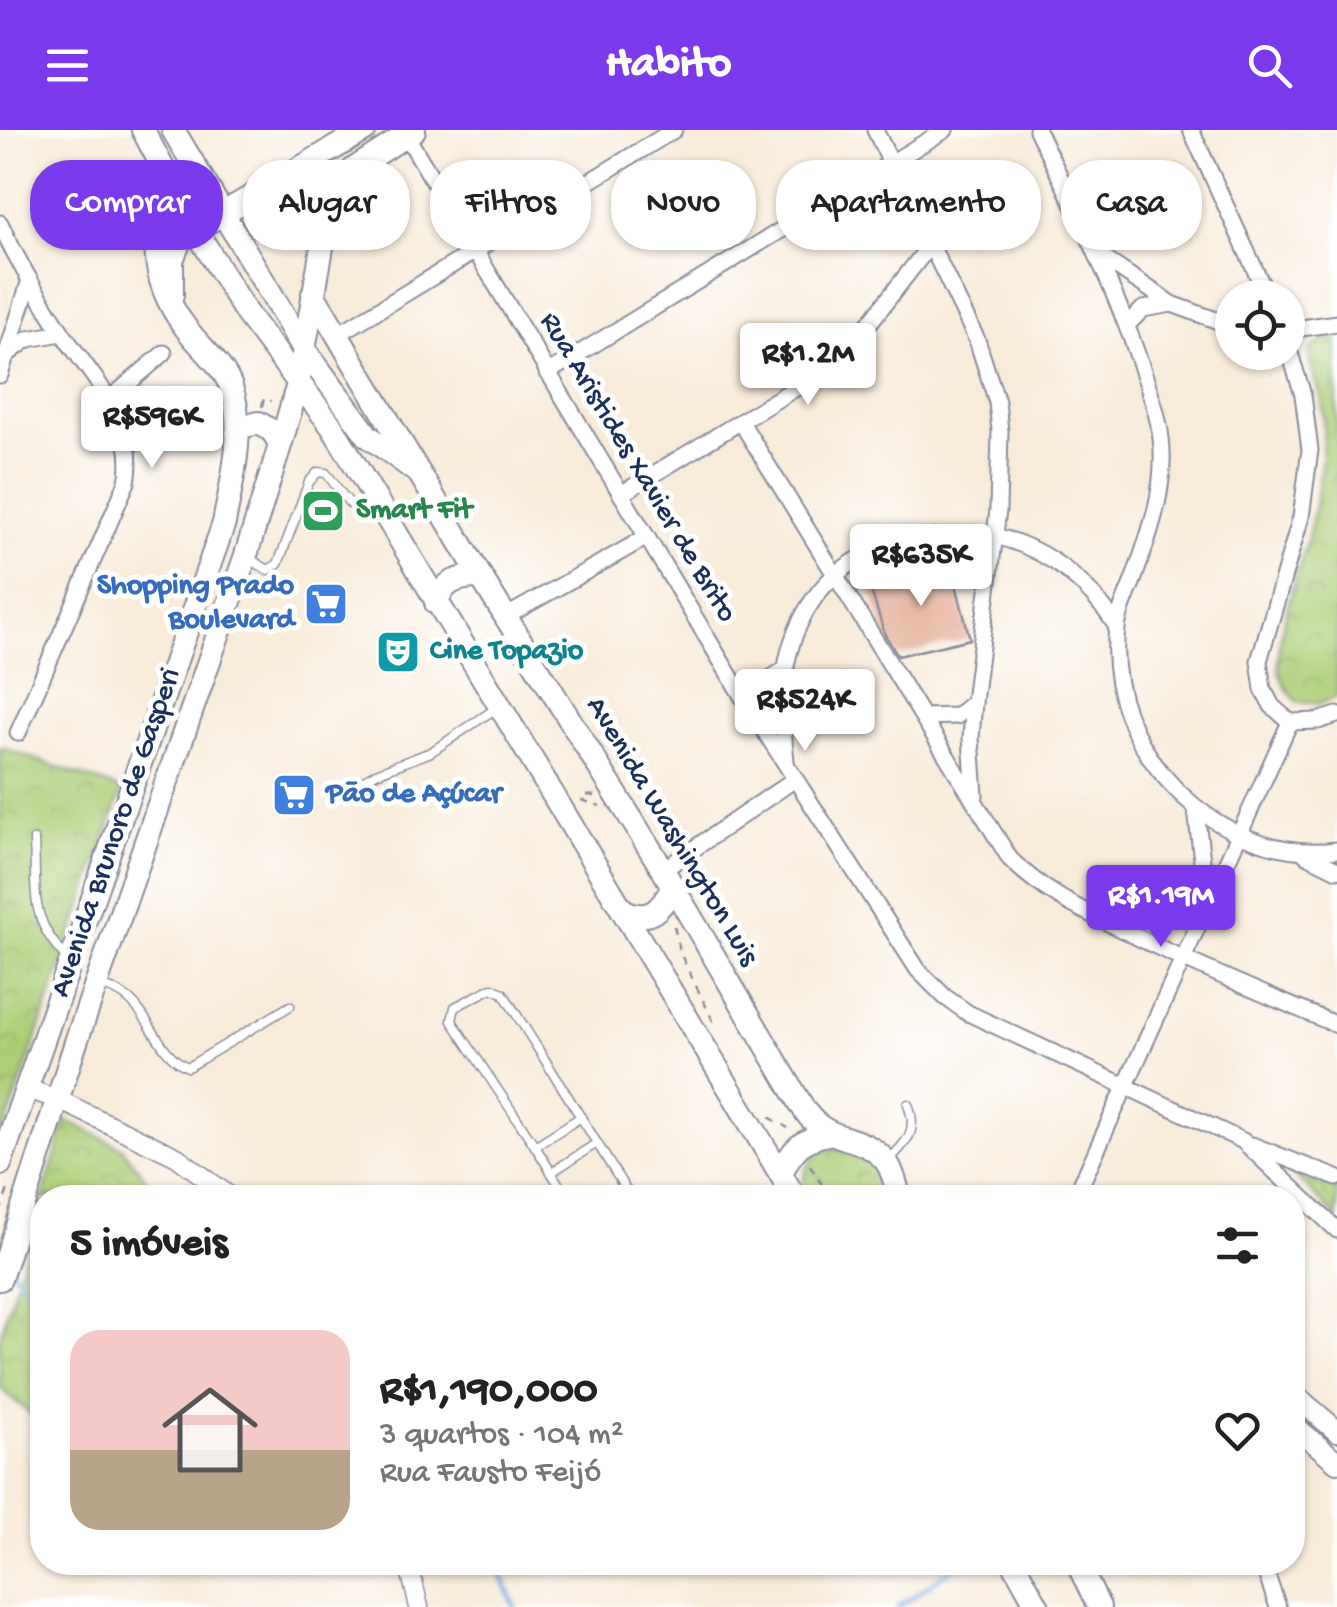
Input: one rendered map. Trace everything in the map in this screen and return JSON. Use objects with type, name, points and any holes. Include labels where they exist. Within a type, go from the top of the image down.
[{"type":"main road","points":[[143,130],[160,160]]},
{"type":"main road","name":"Avenida Washington Luis","points":[[173,130],[192,160]]},
{"type":"main road","points":[[368,160],[410,132]]},
{"type":"main road","points":[[316,160],[353,133]]},
{"type":"main road","points":[[223,210],[243,200]]},
{"type":"main road","name":"Avenida Washington Luis","points":[[223,210],[304,349],[368,436],[419,473],[805,1111],[828,1134],[868,1146],[887,1162]]},
{"type":"main road","name":"Avenida Brunoro de Gasperi","points":[[0,1164],[224,523],[237,433],[230,385],[179,321],[163,293],[156,250]]},
{"type":"main road","points":[[174,308],[170,286],[176,250]]},
{"type":"main road","points":[[209,250],[246,313],[332,428],[787,1185]]},
{"type":"main road","name":"Avenida Brunoro de Gasperi","points":[[31,1185],[96,983],[246,555],[298,384],[322,250]]},
{"type":"main road","points":[[212,255],[268,328],[279,331],[289,322]]},
{"type":"main road","points":[[314,294],[419,473]]},
{"type":"main road","points":[[237,433],[240,427],[259,423],[281,441],[300,426],[332,428]]},
{"type":"main road","points":[[436,603],[440,590],[453,580],[481,577]]},
{"type":"main road","points":[[625,912],[649,916],[667,887]]},
{"type":"main road","points":[[781,1174],[798,1146],[811,1137],[828,1134]]},
{"type":"main road","points":[[887,1162],[895,1185]]},
{"type":"main road","name":"Avenida Brunoro de Gasperi","points":[[0,1279],[30,1188]]},
{"type":"main road","points":[[1305,1404],[1337,1431]]},
{"type":"main road","points":[[1305,1435],[1337,1462]]},
{"type":"main road","points":[[1020,1575],[1038,1607]]},
{"type":"main road","points":[[1084,1575],[1099,1607]]},
{"type":"street","points":[[337,335],[674,130]]},
{"type":"street","points":[[875,130],[889,160]]},
{"type":"street","points":[[895,160],[945,130]]},
{"type":"street","points":[[1036,130],[1098,255],[1158,415],[1162,468],[1159,500],[1117,627],[1122,698],[1134,727],[1173,789],[1196,810],[1240,834],[1300,852],[1337,870]]},
{"type":"street","points":[[1191,130],[1260,280]]},
{"type":"street","name":"Rua Aristides Xavier de Brito","points":[[410,132],[476,252],[742,696],[918,970],[968,1013],[1243,1141],[1337,1178]]},
{"type":"street","points":[[0,223],[62,332],[110,399],[129,446],[131,462],[127,482],[18,732]]},
{"type":"street","points":[[548,373],[776,233]]},
{"type":"street","points":[[621,494],[832,366],[926,250]]},
{"type":"street","points":[[932,250],[977,340],[997,402],[1000,466],[996,536],[971,738],[975,800]]},
{"type":"street","points":[[1098,255],[1172,304],[1215,320]]},
{"type":"street","points":[[0,375],[30,280]]},
{"type":"street","points":[[1127,325],[1143,309],[1172,304]]},
{"type":"street","points":[[1305,328],[1337,323]]},
{"type":"street","points":[[6,356],[28,339],[62,332]]},
{"type":"street","points":[[110,399],[164,353]]},
{"type":"street","points":[[1294,370],[1308,422],[1310,450],[1302,517],[1259,661],[1272,706],[1290,722],[1318,721],[1337,714]]},
{"type":"street","points":[[740,422],[1010,859],[1034,883],[1060,900],[1181,959],[1337,1025]]},
{"type":"street","points":[[667,887],[791,772],[782,689],[784,670],[809,605],[835,574],[871,552],[924,536],[996,536],[1056,563],[1081,582],[1117,627]]},
{"type":"street","points":[[507,616],[647,538]]},
{"type":"street","points":[[742,696],[784,670]]},
{"type":"street","points":[[924,718],[957,716],[974,702]]},
{"type":"street","points":[[1081,1185],[1290,722]]},
{"type":"street","points":[[1196,810],[1207,904]]},
{"type":"street","points":[[1300,852],[1337,850]]},
{"type":"street","points":[[28,1088],[177,1157],[215,1185]]},
{"type":"street","name":"Rua Aristides Xavier de Brito","points":[[1243,1141],[1289,1185]]},
{"type":"street","name":"Rua Aristides Xavier de Brito","points":[[1305,1200],[1337,1230]]},
{"type":"street","points":[[411,1575],[419,1607]]},
{"type":"street","points":[[1267,1575],[1278,1607]]},
{"type":"lane","points":[[246,555],[260,568],[268,570],[278,564],[309,482],[318,472],[326,473],[356,510],[366,513],[380,508]]},
{"type":"lane","points":[[348,790],[376,773],[431,752],[498,707]]},
{"type":"lane","points":[[34,840],[40,925],[72,963]]},
{"type":"lane","points":[[96,983],[132,1002],[174,1060],[188,1067],[290,1006]]},
{"type":"lane","points":[[560,1185],[452,1021],[455,1007],[492,988],[503,993],[624,1185]]},
{"type":"lane","points":[[887,1162],[912,1134],[914,1122],[908,1104]]},
{"type":"lane","points":[[535,1146],[581,1116]]},
{"type":"lane","points":[[552,1172],[598,1143]]},
{"type":"path","points":[[667,887],[681,955],[717,1030]]},
{"type":"path","points":[[760,1111],[790,1130],[822,1185]]},
{"type":"green space","points":[[1337,337],[1337,697],[1320,704],[1298,702],[1292,695],[1280,674],[1279,653],[1311,525],[1321,464],[1322,402],[1310,364],[1310,350]]},
{"type":"green space","points":[[0,747],[122,790],[0,1143]]},
{"type":"green space","points":[[66,1120],[122,1148],[151,1185],[46,1185]]},
{"type":"green space","points":[[845,1147],[863,1155],[881,1170],[887,1185],[805,1185],[807,1167],[820,1151]]},
{"type":"green space","points":[[1292,1172],[1337,1190],[1337,1218],[1305,1185]]},
{"type":"green space","points":[[30,1238],[30,1414],[0,1388],[0,1336]]},
{"type":"building","points":[[906,564],[951,566],[970,639],[898,656],[885,635],[871,590]]},
{"type":"waterway","points":[[12,1271],[30,1288]]},
{"type":"waterway","points":[[501,1575],[515,1607]]},
{"type":"waterway","points":[[898,1607],[943,1575]]},
{"type":"place","name":"Smart Fit","points":[[323,511]]},
{"type":"place","name":"Shopping Prado Boulevard","points":[[326,604]]},
{"type":"place","name":"Cine Topazio","points":[[398,652]]},
{"type":"place","name":"Pão de Açúcar","points":[[294,795]]}]
